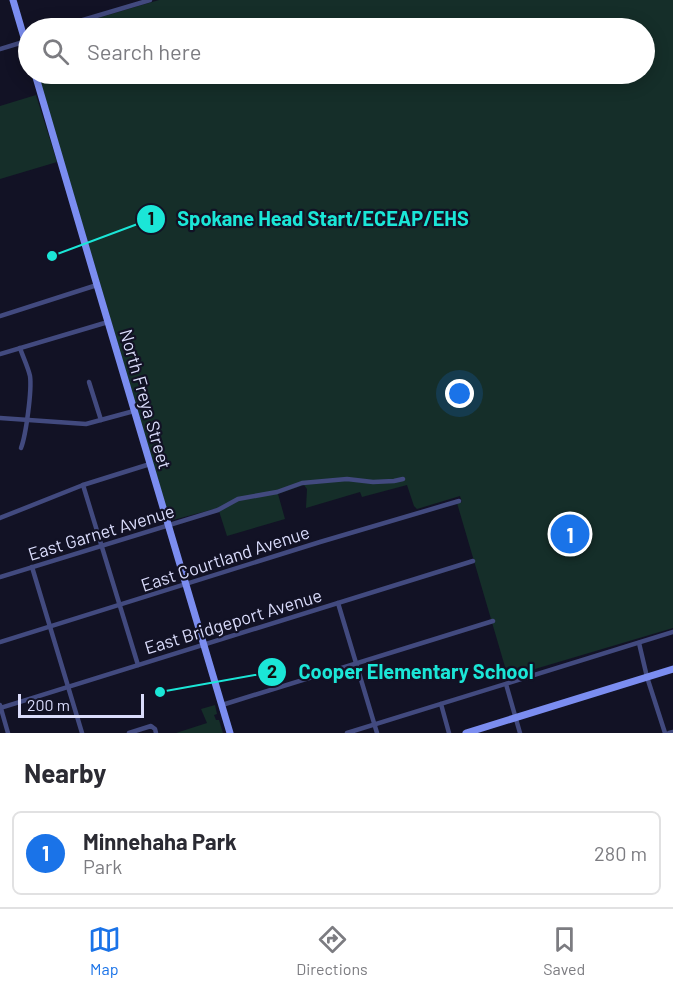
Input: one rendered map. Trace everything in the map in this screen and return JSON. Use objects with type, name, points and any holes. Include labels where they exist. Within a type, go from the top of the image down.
[{"type":"street","points":[[14,0],[20,18]]},
{"type":"street","points":[[90,18],[150,0]]},
{"type":"street","points":[[0,49],[18,44]]},
{"type":"street","name":"North Freya Street","points":[[38,84],[230,733]]},
{"type":"street","points":[[0,316],[97,285]]},
{"type":"street","points":[[0,354],[108,322]]},
{"type":"street","points":[[20,348],[30,376],[25,438],[21,448]]},
{"type":"street","points":[[89,382],[101,420]]},
{"type":"street","points":[[0,418],[86,424],[134,411]]},
{"type":"street","points":[[0,518],[83,485],[150,464]]},
{"type":"street","name":"East Garnet Avenue","points":[[0,577],[209,513],[238,499],[277,492],[302,483],[347,479],[373,482],[403,479]]},
{"type":"street","points":[[83,485],[138,665]]},
{"type":"street","name":"East Courtland Avenue","points":[[0,642],[459,501]]},
{"type":"street","name":"East Bridgeport Avenue","points":[[0,707],[473,561]]},
{"type":"street","points":[[32,567],[82,733]]},
{"type":"street","points":[[338,603],[377,733]]},
{"type":"street","points":[[222,705],[493,621]]},
{"type":"street","points":[[347,733],[673,632]]},
{"type":"street","points":[[639,643],[648,677],[669,733]]},
{"type":"street","points":[[466,733],[673,669]]},
{"type":"street","points":[[506,684],[520,733]]},
{"type":"street","points":[[441,704],[448,733]]},
{"type":"street","points":[[0,707],[8,733]]},
{"type":"street","points":[[129,733],[149,727],[153,727],[156,733]]},
{"type":"green space","points":[[159,0],[673,0],[673,628],[508,677],[457,503],[462,502],[460,496],[417,509],[407,485],[362,497],[360,492],[306,508],[307,489],[304,485],[278,494],[285,519],[227,536],[218,508],[173,520],[169,517],[41,84],[655,84],[655,18],[98,18]]},
{"type":"green space","points":[[36,95],[57,162],[0,179],[0,106]]},
{"type":"green space","points":[[215,705],[217,714],[214,715],[216,720],[219,720],[223,733],[176,733],[207,723],[201,709]]},
{"type":"place","name":"Spokane Head Start/ECEAP/EHS","points":[[52,256]]},
{"type":"place","name":"Minnehaha Park","points":[[570,534]]},
{"type":"place","name":"Cooper Elementary School","points":[[160,692]]}]
